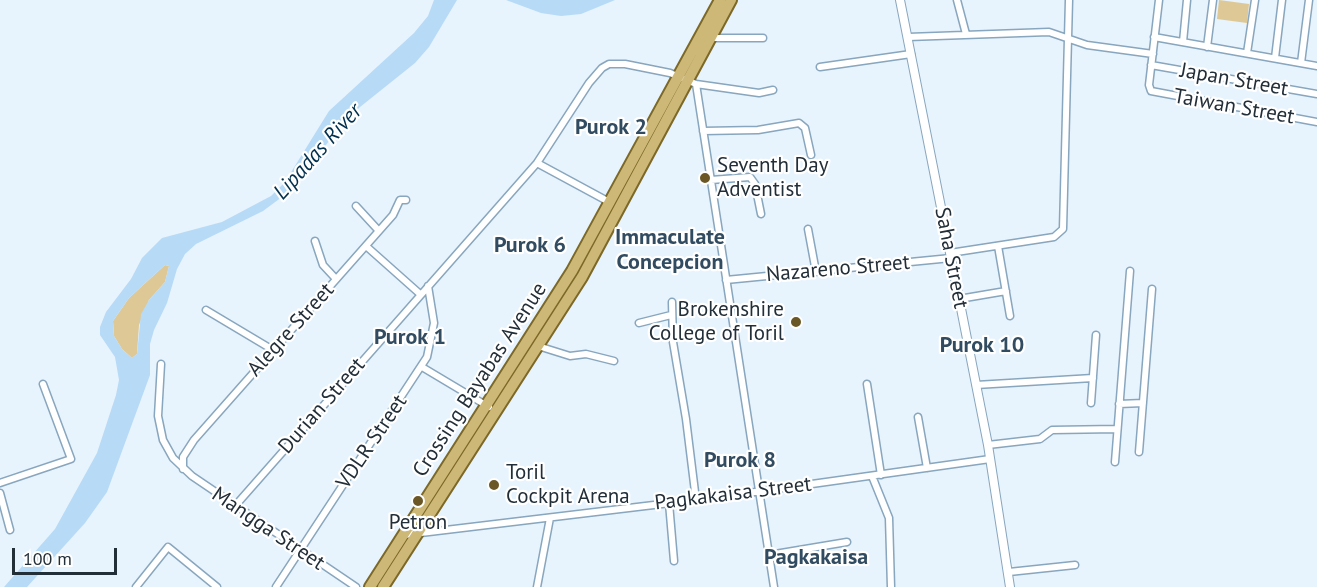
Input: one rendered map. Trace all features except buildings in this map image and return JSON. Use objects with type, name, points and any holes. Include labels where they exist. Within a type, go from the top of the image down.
[{"type":"main road","name":"Crossing Bayabas Avenue","points":[[688,79],[720,0]]},
{"type":"main road","name":"Crossing Bayabas Avenue","points":[[383,587],[614,205],[688,79],[731,0]]},
{"type":"main road","name":"Crossing Bayabas Avenue","points":[[370,587],[491,408],[538,346],[582,277],[614,205]]},
{"type":"street","name":"Saha Street","points":[[900,0],[988,445],[1010,587]]},
{"type":"street","points":[[957,0],[966,34]]},
{"type":"street","points":[[1068,38],[1069,0]]},
{"type":"street","points":[[1152,65],[1159,0]]},
{"type":"street","points":[[1183,42],[1187,0]]},
{"type":"street","points":[[1208,46],[1213,0]]},
{"type":"street","points":[[1247,53],[1255,0]]},
{"type":"street","points":[[1275,58],[1282,0]]},
{"type":"street","points":[[1301,63],[1309,0]]},
{"type":"street","points":[[908,36],[1049,33],[1097,47],[1153,54]]},
{"type":"street","points":[[1155,37],[1317,66]]},
{"type":"street","points":[[710,38],[763,38]]},
{"type":"street","name":"Nazareno Street","points":[[726,280],[816,272],[950,255],[1054,237],[1062,232],[1068,38]]},
{"type":"street","points":[[820,67],[911,54]]},
{"type":"street","name":"Durian Street","points":[[235,506],[537,162],[593,77],[602,68],[609,64],[625,64],[759,93],[772,90]]},
{"type":"street","name":"Taiwan Street","points":[[1152,65],[1151,91],[1317,122]]},
{"type":"street","name":"Japan Street","points":[[1152,65],[1317,94]]},
{"type":"street","points":[[688,79],[703,131],[774,587]]},
{"type":"street","points":[[703,131],[758,130],[799,123],[805,128],[811,155]]},
{"type":"street","points":[[537,162],[614,205]]},
{"type":"street","points":[[711,180],[750,177],[753,179],[761,214]]},
{"type":"street","name":"Alegre Street","points":[[183,468],[183,457],[189,446],[393,215],[400,200],[406,200]]},
{"type":"street","points":[[356,207],[379,231]]},
{"type":"street","points":[[808,229],[816,272]]},
{"type":"street","points":[[315,241],[323,265],[336,279]]},
{"type":"street","points":[[366,246],[420,294]]},
{"type":"street","points":[[998,246],[1010,316]]},
{"type":"street","points":[[1115,462],[1130,271]]},
{"type":"street","name":"VDLR Street","points":[[276,587],[422,368],[431,348],[434,334],[428,285]]},
{"type":"street","points":[[1139,452],[1152,289]]},
{"type":"street","points":[[959,299],[1006,291]]},
{"type":"street","points":[[672,302],[671,315],[696,500]]},
{"type":"street","points":[[206,310],[273,350]]},
{"type":"street","points":[[639,323],[671,315]]},
{"type":"street","points":[[1091,403],[1096,335]]},
{"type":"street","points":[[538,346],[570,356],[586,354],[614,361]]},
{"type":"street","name":"Mangga Street","points":[[161,364],[157,404],[160,428],[167,449],[183,468],[299,551],[356,587]]},
{"type":"street","points":[[422,368],[491,408]]},
{"type":"street","points":[[976,385],[1093,378]]},
{"type":"street","points":[[0,483],[71,459],[43,384]]},
{"type":"street","points":[[867,384],[880,475]]},
{"type":"street","points":[[1119,404],[1143,402]]},
{"type":"street","points":[[918,417],[927,468]]},
{"type":"street","points":[[988,445],[1040,439],[1052,430],[1117,429]]},
{"type":"street","name":"Pagkakaisa Street","points":[[404,535],[759,492],[990,459]]},
{"type":"street","points":[[872,476],[889,518],[891,587]]},
{"type":"street","points":[[0,493],[10,530]]},
{"type":"street","points":[[669,502],[674,561]]},
{"type":"street","points":[[537,587],[550,518]]},
{"type":"street","points":[[769,555],[847,542]]},
{"type":"street","points":[[136,587],[168,547],[215,586]]},
{"type":"street","points":[[1009,572],[1075,565]]},
{"type":"shaded area","points":[[1219,0],[1249,4],[1247,23],[1217,19]]},
{"type":"shaded area","points":[[165,265],[169,266],[165,282],[149,300],[139,325],[137,354],[132,358],[122,349],[114,336],[113,321],[129,298]]},
{"type":"water","name":"Lipadas River","points":[[434,0],[457,0],[429,47],[415,63],[360,107],[340,127],[290,191],[263,211],[196,244],[185,254],[177,269],[167,303],[154,330],[150,344],[150,375],[107,492],[85,523],[27,587],[4,587],[55,529],[97,453],[119,380],[115,357],[100,335],[100,327],[106,312],[131,279],[142,258],[162,238],[222,222],[271,196],[285,182],[329,111],[414,33],[428,16]],"holes":[[[165,265],[169,266],[165,282],[149,300],[141,314],[137,354],[132,358],[122,349],[114,336],[113,321],[129,298]]]},
{"type":"water","points":[[506,0],[615,0],[581,14],[561,16],[541,13]]},
{"type":"place","name":"Seventh Day Adventist","points":[[705,178]]},
{"type":"place","name":"Brokenshire College of Toril","points":[[796,322]]},
{"type":"place","name":"Toril Cockpit Arena","points":[[494,485]]},
{"type":"place","name":"Petron","points":[[418,501]]},
{"type":"district","name":"Purok 2","points":[[611,128]]},
{"type":"district","name":"Purok 6","points":[[530,246]]},
{"type":"district","name":"Immaculate Concepcion","points":[[670,250]]},
{"type":"district","name":"Purok 1","points":[[410,338]]},
{"type":"district","name":"Purok 10","points":[[982,346]]},
{"type":"district","name":"Purok 8","points":[[740,461]]},
{"type":"district","name":"Pagkakaisa","points":[[816,558]]}]
